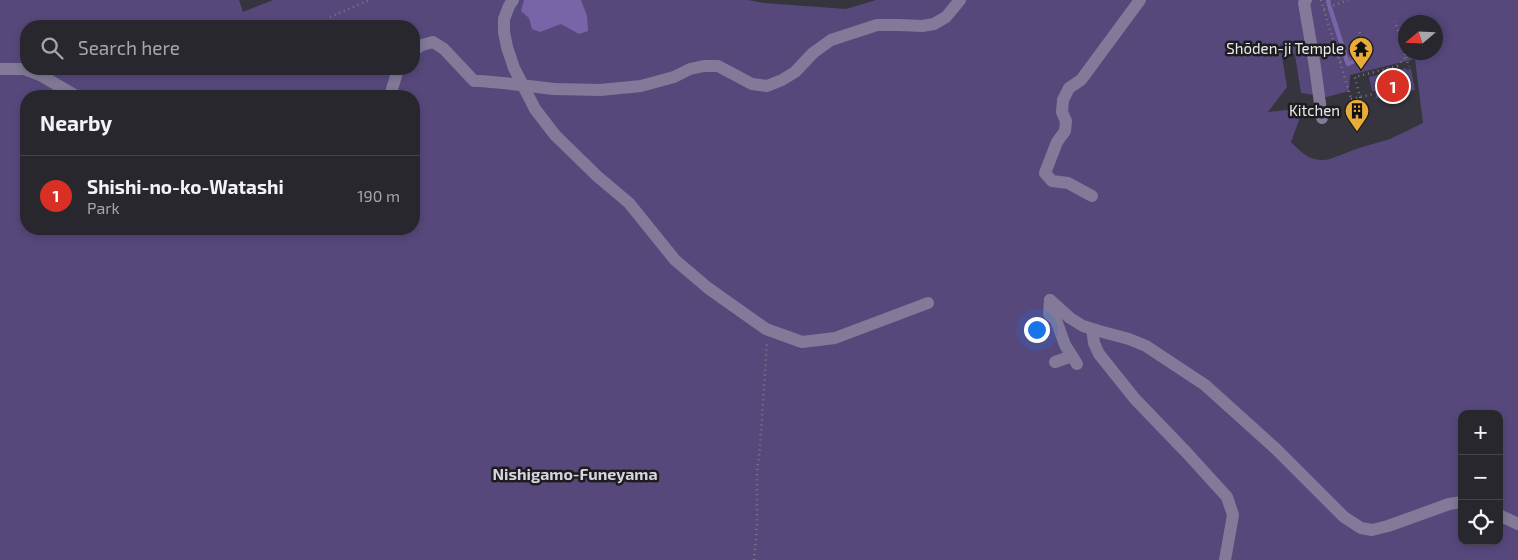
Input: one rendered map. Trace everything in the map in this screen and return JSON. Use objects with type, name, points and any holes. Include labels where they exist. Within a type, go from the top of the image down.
[{"type":"lane","points":[[420,46],[433,42],[444,49],[474,81],[600,90],[641,86],[674,77],[690,69],[718,66],[752,84],[766,86],[782,80],[795,72],[813,53],[831,40],[877,25],[922,26],[934,24],[946,17],[960,0]]},
{"type":"lane","points":[[1092,196],[1068,183],[1052,181],[1045,173],[1057,142],[1065,131],[1066,120],[1062,112],[1063,100],[1069,88],[1080,80],[1140,0]]},
{"type":"lane","points":[[1302,1],[1315,68],[1322,118]]},
{"type":"lane","points":[[507,2],[504,19],[507,47],[514,68],[535,109],[555,135],[596,176],[629,203],[675,260],[708,288],[766,329],[802,342],[836,338],[928,303]]},
{"type":"lane","points":[[0,69],[20,69]]},
{"type":"lane","points":[[39,75],[66,90]]},
{"type":"lane","points":[[392,90],[396,75]]},
{"type":"lane","points":[[1055,362],[1075,360],[1065,345],[1056,320],[1050,314],[1050,300],[1070,318],[1092,329],[1129,339],[1146,346],[1206,385],[1344,517],[1361,528],[1372,530],[1388,526],[1449,504],[1458,503]]},
{"type":"lane","points":[[1092,329],[1094,343],[1099,354],[1135,399],[1227,497],[1233,515],[1225,560]]},
{"type":"lane","points":[[1503,517],[1518,524]]},
{"type":"path","points":[[330,17],[369,0]]},
{"type":"path","points":[[1321,0],[1354,108]]},
{"type":"path","points":[[1324,9],[1348,0]]},
{"type":"path","points":[[1395,21],[1398,31]]},
{"type":"path","points":[[1340,62],[1351,58],[1362,41],[1359,31]]},
{"type":"path","points":[[1360,98],[1355,77],[1398,66],[1403,60]]},
{"type":"path","points":[[1407,60],[1408,67]]},
{"type":"path","points":[[1351,99],[1373,94]]},
{"type":"path","points":[[754,560],[757,525],[757,471],[767,346],[766,329]]},
{"type":"shaded area","points":[[0,0],[239,0],[243,12],[273,0],[748,0],[764,3],[846,9],[876,0],[1518,0],[1518,560],[0,560]],"holes":[[[1398,15],[1443,15],[1443,60],[1415,60],[1423,123],[1390,139],[1330,159],[1312,159],[1291,142],[1301,115],[1296,109],[1268,112],[1287,87],[1280,44],[1295,55],[1301,93],[1327,97],[1349,91],[1350,75],[1411,60],[1398,60]]]},
{"type":"shaded area","points":[[524,0],[581,0],[587,16],[588,31],[579,34],[561,24],[540,32],[532,29],[529,18],[521,11]]},
{"type":"shaded area","points":[[1406,68],[1407,70],[1411,69],[1415,90],[1374,99],[1376,97],[1375,91],[1372,91],[1369,77]]},
{"type":"waterway","points":[[1328,0],[1329,5]]},
{"type":"waterway","points":[[1330,8],[1348,64],[1366,57]]},
{"type":"place","name":"Shōden-ji Temple","points":[[1361,70]]},
{"type":"place","name":"Shishi-no-ko-Watashi","points":[[1393,86]]},
{"type":"place","name":"Kitchen","points":[[1357,132]]},
{"type":"district","name":"Nishigamo-Funeyama","points":[[575,474]]}]
